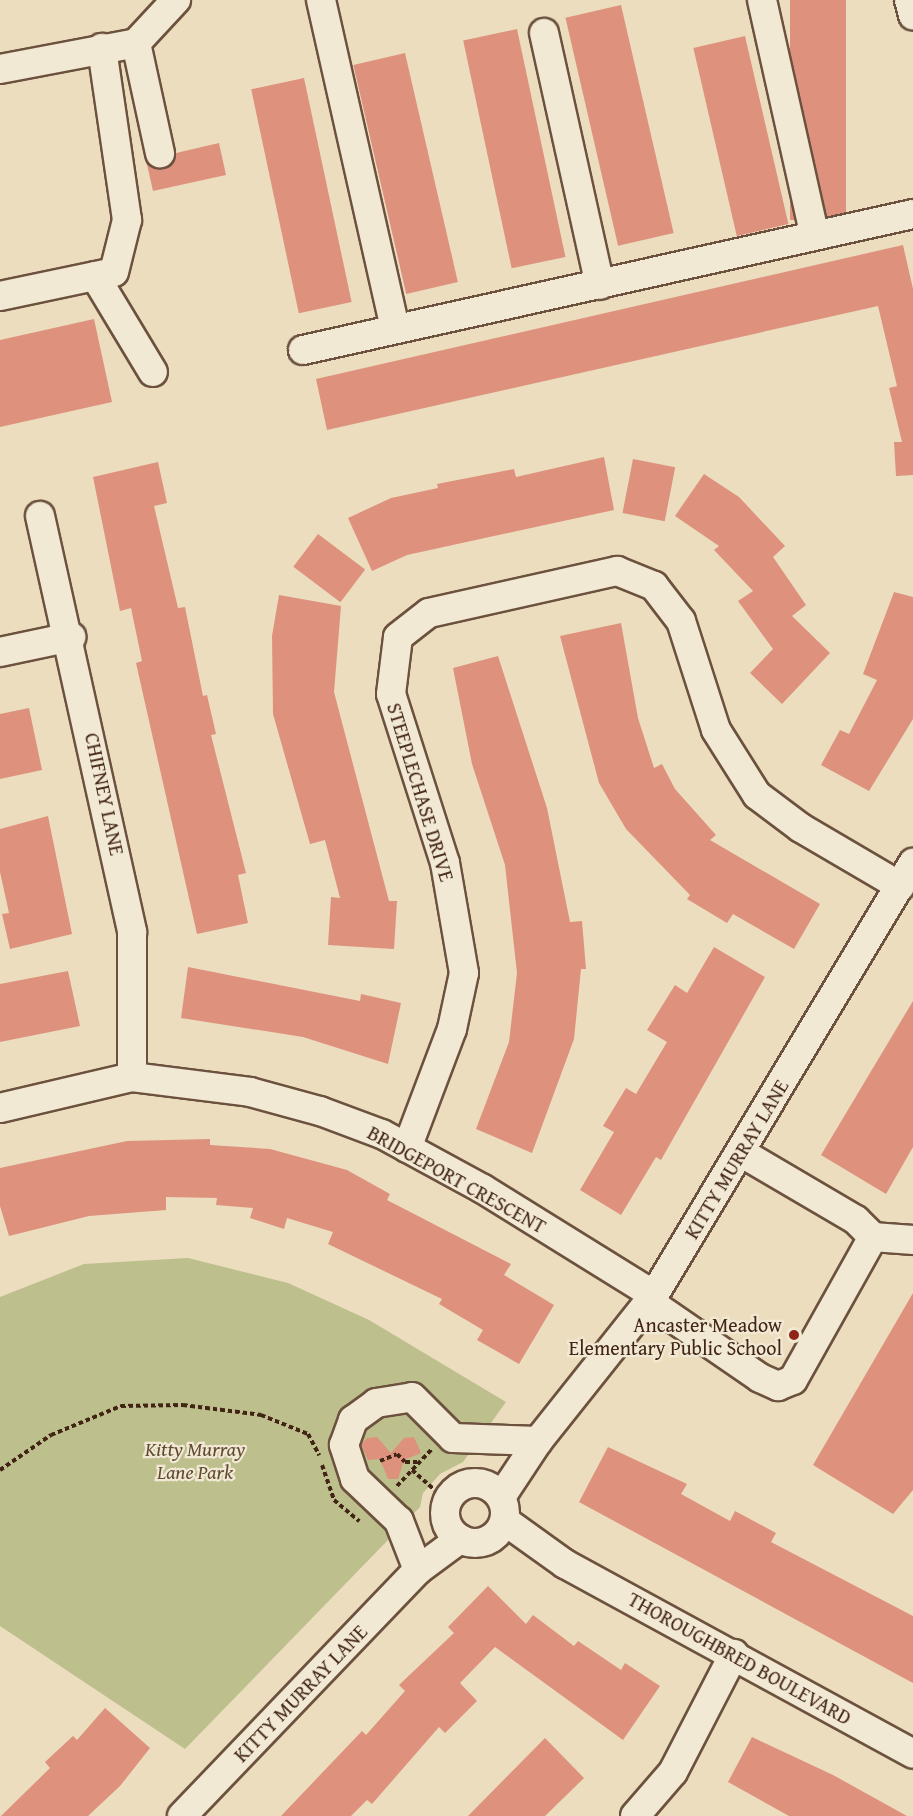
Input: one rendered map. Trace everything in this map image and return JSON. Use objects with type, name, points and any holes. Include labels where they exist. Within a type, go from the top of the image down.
[{"type":"street","points":[[0,69],[136,43],[176,0]]},
{"type":"street","points":[[321,0],[395,328]]},
{"type":"street","points":[[762,0],[814,233]]},
{"type":"street","points":[[909,0],[913,15]]},
{"type":"street","points":[[544,33],[600,285]]},
{"type":"street","points":[[136,43],[160,153]]},
{"type":"street","points":[[0,296],[114,272],[127,220],[102,48]]},
{"type":"street","points":[[303,350],[395,328],[600,285],[814,233],[913,214]]},
{"type":"street","points":[[95,276],[153,372]]},
{"type":"street","name":"CHIFNEY LANE","points":[[40,516],[71,637],[132,932],[132,1077]]},
{"type":"street","name":"STEEPLECHASE DRIVE","points":[[407,1148],[452,1029],[464,973],[445,863],[391,694],[398,637],[429,613],[617,571],[654,586],[681,621],[716,730],[757,795],[801,828],[907,874]]},
{"type":"street","points":[[0,652],[71,637]]},
{"type":"street","name":"KITTY MURRAY LANE","points":[[496,1510],[538,1441],[651,1298],[907,874]]},
{"type":"street","name":"BRIDGEPORT CRESCENT","points":[[0,1108],[132,1077],[260,1094],[320,1111],[407,1148],[651,1298],[760,1378],[787,1386],[873,1237]]},
{"type":"street","points":[[740,1152],[856,1220],[873,1237],[913,1240]]},
{"type":"street","points":[[418,1570],[399,1521],[355,1479],[344,1445],[353,1420],[376,1403],[412,1397],[453,1438],[538,1441]]},
{"type":"street","points":[[464,1484],[496,1510],[479,1543],[451,1520],[464,1484]]},
{"type":"street","name":"THOROUGHBRED BOULEVARD","points":[[496,1510],[565,1564],[734,1654],[913,1754]]},
{"type":"street","name":"KITTY MURRAY LANE","points":[[182,1816],[418,1570],[451,1520]]},
{"type":"street","points":[[635,1816],[673,1772],[734,1654]]},
{"type":"path","points":[[0,1470],[51,1435],[121,1406],[183,1406],[261,1415],[308,1434],[326,1489],[367,1528]]},
{"type":"path","points":[[380,1503],[448,1433]]},
{"type":"path","points":[[380,1461],[397,1454],[405,1462],[420,1462]]},
{"type":"path","points":[[412,1470],[451,1520]]},
{"type":"green space","name":"Kitty Murray Lane Park","points":[[188,1258],[288,1283],[369,1320],[506,1402],[463,1462],[440,1474],[423,1493],[420,1507],[185,1749],[0,1626],[0,1297],[84,1264]]},
{"type":"building","points":[[790,0],[846,0],[846,220],[790,220]]},
{"type":"building","points":[[621,5],[674,233],[618,246],[565,18]]},
{"type":"building","points":[[517,29],[565,257],[512,268],[463,40]]},
{"type":"building","points":[[745,36],[788,224],[737,236],[693,48]]},
{"type":"building","points":[[405,53],[458,282],[406,294],[353,65]]},
{"type":"building","points":[[304,78],[352,302],[299,313],[251,89]]},
{"type":"building","points":[[219,143],[226,175],[153,191],[146,160],[164,169],[176,153]]},
{"type":"building","points":[[903,245],[913,289],[913,475],[896,476],[894,442],[902,442],[889,388],[897,386],[878,306],[327,430],[316,379]]},
{"type":"building","points":[[94,319],[112,402],[0,427],[0,340]]},
{"type":"building","points":[[604,457],[614,510],[407,555],[372,571],[348,518],[391,498],[438,488],[437,484],[514,469],[516,477]]},
{"type":"building","points":[[633,459],[675,467],[665,521],[623,513]]},
{"type":"building","points":[[158,462],[167,503],[154,506],[178,608],[185,607],[203,696],[207,695],[216,734],[211,735],[246,873],[238,875],[248,923],[197,934],[136,663],[142,661],[131,608],[120,611],[93,477]]},
{"type":"building","points":[[704,474],[739,497],[785,546],[773,557],[806,605],[792,616],[830,653],[782,704],[750,673],[773,649],[738,601],[753,591],[714,550],[719,546],[675,516]]},
{"type":"building","points":[[318,534],[365,570],[340,602],[293,567]]},
{"type":"building","points":[[894,592],[913,597],[913,719],[869,791],[821,765],[840,730],[849,734],[877,680],[863,674]]},
{"type":"building","points":[[279,595],[341,606],[334,692],[389,901],[397,901],[394,949],[328,945],[331,897],[340,898],[325,840],[310,844],[273,714],[272,636]]},
{"type":"building","points":[[621,623],[638,718],[654,768],[662,764],[675,789],[716,835],[710,840],[820,904],[794,949],[733,914],[727,923],[687,899],[690,895],[626,829],[599,783],[560,636]]},
{"type":"building","points":[[498,656],[547,808],[570,922],[582,921],[586,969],[581,969],[574,1039],[532,1153],[476,1129],[509,1042],[517,973],[505,865],[472,764],[453,668]]},
{"type":"building","points":[[29,708],[42,770],[0,779],[0,714]]},
{"type":"building","points":[[48,816],[72,934],[10,949],[2,914],[9,913],[0,872],[0,829]]},
{"type":"building","points":[[714,947],[765,977],[661,1160],[656,1157],[621,1215],[580,1190],[614,1132],[603,1126],[626,1088],[636,1094],[667,1042],[647,1030],[675,985],[687,993]]},
{"type":"building","points":[[188,967],[360,1001],[361,994],[401,1003],[388,1064],[303,1037],[181,1018]]},
{"type":"building","points":[[68,971],[80,1026],[0,1042],[0,984]]},
{"type":"building","points":[[913,1001],[913,1147],[886,1194],[821,1155]]},
{"type":"building","points":[[210,1139],[210,1145],[270,1149],[347,1170],[390,1194],[387,1200],[511,1264],[504,1275],[554,1305],[519,1364],[477,1340],[483,1330],[439,1304],[442,1299],[328,1244],[333,1232],[287,1218],[284,1229],[250,1218],[253,1208],[216,1205],[217,1198],[166,1197],[166,1210],[89,1216],[9,1236],[0,1206],[0,1168],[127,1141]]},
{"type":"building","points":[[913,1293],[913,1490],[893,1514],[813,1465]]},
{"type":"building","points":[[377,1437],[391,1453],[404,1438],[414,1437],[421,1453],[404,1460],[398,1479],[388,1479],[380,1459],[368,1460],[361,1445],[367,1438]]},
{"type":"building","points":[[608,1447],[687,1484],[681,1494],[730,1521],[735,1511],[776,1533],[771,1542],[913,1616],[913,1683],[579,1502]]},
{"type":"building","points":[[488,1586],[526,1624],[533,1615],[574,1646],[578,1641],[621,1670],[625,1663],[660,1686],[623,1740],[495,1647],[460,1683],[477,1701],[445,1733],[439,1727],[372,1804],[367,1800],[351,1816],[281,1816],[362,1731],[366,1735],[405,1691],[399,1685],[454,1633],[448,1627]]},
{"type":"building","points":[[105,1708],[150,1748],[120,1786],[88,1816],[1,1816],[50,1768],[45,1762],[73,1736],[77,1740]]},
{"type":"building","points":[[752,1737],[833,1775],[907,1816],[789,1816],[728,1782]]},
{"type":"building","points":[[545,1738],[584,1778],[545,1816],[468,1816]]},
{"type":"place","name":"Ancaster Meadow Elementary Public School","points":[[794,1335]]}]
